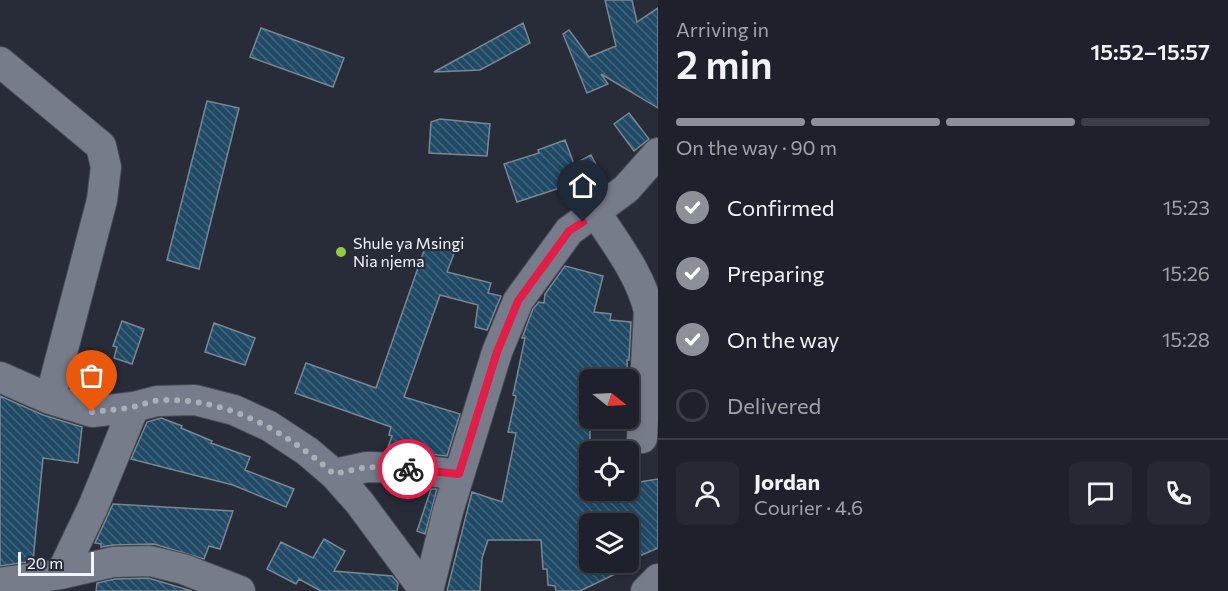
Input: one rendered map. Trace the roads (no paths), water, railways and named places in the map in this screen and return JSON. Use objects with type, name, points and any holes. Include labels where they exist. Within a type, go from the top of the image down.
[{"type":"street","points":[[0,62],[101,146],[106,167],[102,200],[50,399]]},
{"type":"street","points":[[427,591],[448,511],[497,352],[518,301],[569,231],[626,189],[658,153]]},
{"type":"street","points":[[596,213],[635,272],[645,292],[649,311],[642,438]]},
{"type":"street","points":[[0,377],[50,399],[92,412],[134,407],[157,400],[195,400],[234,410],[269,426],[307,451],[334,474],[359,502],[427,591]]},
{"type":"street","points":[[61,574],[93,507],[134,407]]},
{"type":"street","points":[[334,474],[367,467],[406,468],[459,474]]},
{"type":"street","points":[[0,583],[61,574],[113,562],[150,561],[183,569],[240,591]]},
{"type":"street","points":[[646,591],[658,579]]},
{"type":"place","name":"Shule ya Msingi Nia njema","points":[[341,252]]}]
